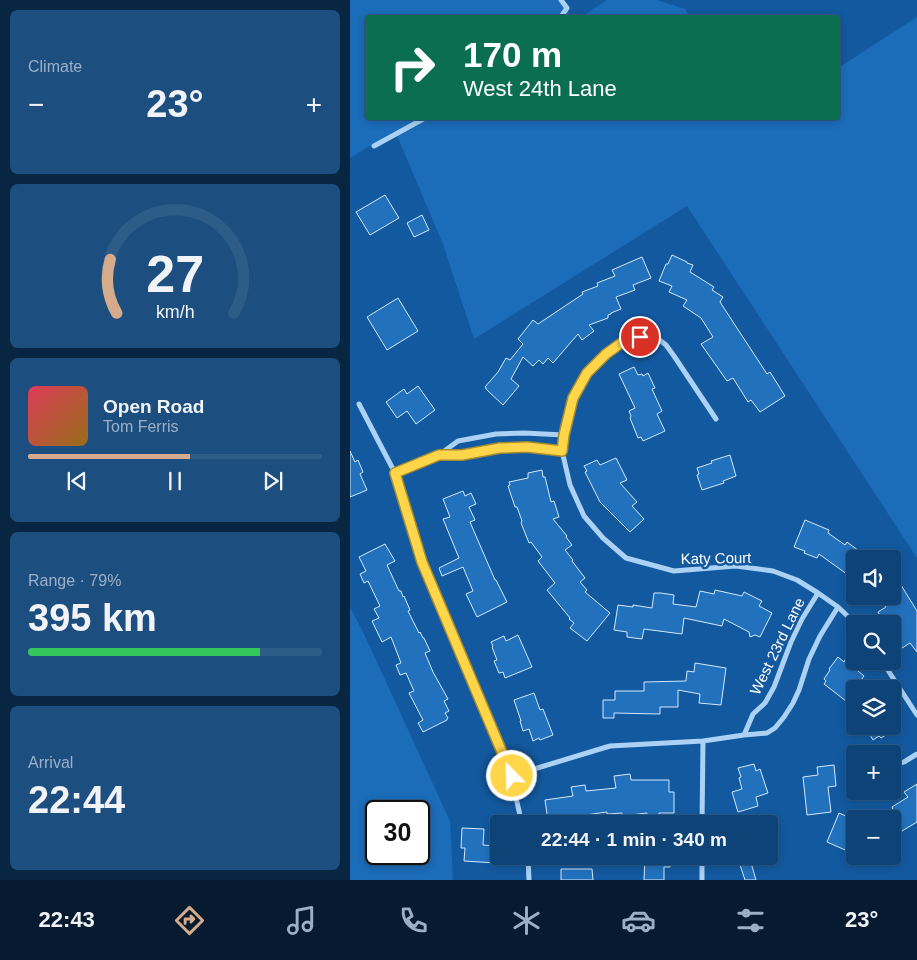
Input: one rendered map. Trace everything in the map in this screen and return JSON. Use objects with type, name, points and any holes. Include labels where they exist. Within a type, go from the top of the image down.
[{"type":"street","points":[[561,0],[567,8],[562,15]]},
{"type":"street","points":[[374,146],[420,120]]},
{"type":"street","name":"Katy Court","points":[[716,419],[666,345],[657,338],[640,337],[624,341],[606,354],[587,373],[573,398],[564,435],[562,451],[570,485],[584,516],[603,538],[626,558],[674,571],[736,566],[774,571],[797,580],[838,607],[846,615]]},
{"type":"street","points":[[359,404],[395,473],[422,562],[512,776],[520,815]]},
{"type":"street","points":[[395,473],[439,455],[458,442],[496,434],[564,435]]},
{"type":"street","points":[[439,455],[462,455],[500,448],[527,447],[562,451]]},
{"type":"street","name":"West 23rd Lane","points":[[744,735],[753,714],[765,703],[774,687],[791,642],[818,593]]},
{"type":"street","points":[[512,776],[610,746],[703,741],[767,733],[775,728],[794,703],[809,659],[820,636],[838,607]]},
{"type":"street","points":[[888,670],[917,715]]},
{"type":"street","points":[[702,815],[703,741]]},
{"type":"street","points":[[901,763],[917,754]]},
{"type":"street","points":[[529,865],[530,880]]},
{"type":"street","points":[[702,865],[702,880]]},
{"type":"shaded area","points":[[350,0],[560,0],[571,15],[365,15],[365,120],[840,120],[840,67],[917,17],[917,558],[687,206],[474,339],[443,244],[395,131],[350,158]]},
{"type":"shaded area","points":[[607,0],[657,0],[685,9],[689,15],[584,15]]},
{"type":"shaded area","points":[[350,607],[450,821],[453,880],[350,880]]},
{"type":"building","points":[[385,195],[399,218],[370,235],[356,212]]},
{"type":"building","points":[[422,215],[429,230],[414,237],[407,223]]},
{"type":"building","points":[[672,255],[693,265],[690,272],[714,287],[712,290],[723,297],[720,302],[767,374],[770,372],[785,396],[760,412],[751,400],[748,402],[733,378],[727,381],[701,344],[713,337],[701,318],[683,306],[687,300],[669,292],[672,286],[659,281]]},
{"type":"building","points":[[642,257],[651,278],[633,285],[635,290],[616,297],[621,309],[608,315],[608,318],[589,325],[594,331],[582,340],[578,334],[553,363],[548,358],[543,364],[539,360],[533,366],[523,357],[511,379],[519,386],[503,405],[487,390],[485,387],[498,372],[506,358],[510,360],[523,344],[518,339],[533,320],[538,324],[583,294],[582,292],[598,286],[597,283],[615,276],[612,270]]},
{"type":"building","points":[[398,298],[418,331],[387,350],[367,317]]},
{"type":"building","points":[[634,367],[638,375],[642,374],[643,376],[648,373],[655,388],[652,389],[662,411],[657,414],[665,431],[643,441],[641,437],[638,438],[630,418],[629,411],[635,408],[619,374]]},
{"type":"building","points":[[418,386],[435,410],[416,424],[407,411],[397,418],[386,402],[404,389],[407,394]]},
{"type":"building","points":[[350,451],[355,462],[358,460],[363,472],[360,474],[367,490],[350,497]]},
{"type":"building","points":[[730,455],[736,476],[723,481],[724,483],[702,490],[697,475],[699,474],[697,468]]},
{"type":"building","points":[[616,458],[627,480],[620,483],[637,502],[632,506],[644,519],[630,532],[600,502],[585,472],[587,471],[584,466],[597,460],[600,465]]},
{"type":"building","points":[[542,470],[551,502],[554,501],[559,517],[553,519],[572,545],[565,550],[585,578],[580,582],[587,590],[585,592],[610,613],[587,641],[570,628],[574,623],[547,590],[555,583],[538,561],[542,557],[531,542],[529,543],[508,486],[510,485],[509,482],[528,478],[528,473]]},
{"type":"building","points":[[463,491],[465,496],[471,493],[476,504],[469,507],[475,520],[470,522],[495,580],[507,602],[477,617],[466,594],[473,591],[463,567],[442,576],[439,568],[459,558],[443,519],[450,517],[443,499]]},
{"type":"building","points":[[805,520],[829,530],[828,533],[845,545],[847,542],[858,550],[846,550],[846,574],[819,554],[817,558],[794,547]]},
{"type":"building","points":[[385,544],[395,561],[387,565],[399,591],[404,596],[410,610],[408,611],[419,633],[424,638],[430,651],[425,653],[448,699],[444,701],[449,711],[445,713],[448,718],[447,720],[423,732],[418,723],[423,720],[409,693],[414,691],[406,673],[400,675],[396,665],[401,663],[391,637],[382,642],[372,621],[379,618],[374,609],[380,606],[368,581],[364,583],[360,574],[366,571],[359,557]]},
{"type":"building","points":[[901,585],[917,611],[917,652],[910,643],[902,648],[901,647],[901,615],[880,615],[878,612],[886,607],[885,605],[901,605]]},
{"type":"building","points":[[715,590],[742,596],[744,592],[762,601],[759,606],[772,613],[760,637],[755,635],[750,637],[749,632],[724,619],[722,626],[684,618],[682,634],[644,629],[642,639],[627,637],[627,632],[614,630],[618,605],[652,608],[654,593],[661,593],[674,595],[673,604],[696,607],[700,591],[714,594]]},
{"type":"building","points":[[518,635],[532,667],[505,678],[503,672],[499,673],[494,661],[497,660],[491,642],[504,636],[506,641]]},
{"type":"building","points":[[838,657],[844,662],[846,661],[846,670],[857,670],[864,676],[861,680],[846,680],[846,701],[824,684],[826,681],[824,679]]},
{"type":"building","points":[[695,663],[726,668],[721,705],[699,703],[700,694],[678,690],[678,707],[660,707],[660,714],[614,713],[614,718],[603,718],[603,700],[615,700],[615,691],[644,691],[644,682],[686,681],[687,671],[694,672]]},
{"type":"building","points":[[534,693],[540,710],[543,709],[553,735],[533,741],[529,729],[523,731],[514,700]]},
{"type":"building","points":[[870,735],[886,735],[881,738],[879,736],[873,740]]},
{"type":"building","points":[[754,764],[756,771],[760,769],[768,793],[756,797],[758,806],[738,812],[732,792],[742,789],[738,768]]},
{"type":"building","points":[[834,765],[836,786],[828,787],[831,812],[807,815],[803,777],[818,775],[817,767]]},
{"type":"building","points":[[630,774],[631,780],[669,780],[669,792],[674,792],[674,813],[622,815],[622,813],[607,814],[607,812],[585,815],[547,815],[545,800],[573,796],[571,787],[585,785],[586,791],[616,788],[614,776]]},
{"type":"building","points":[[917,784],[917,822],[901,832],[901,810],[893,810],[892,807],[908,797],[904,792]]},
{"type":"building","points":[[839,813],[846,816],[846,850],[827,842]]},
{"type":"building","points":[[462,828],[484,829],[483,845],[490,846],[490,863],[464,861],[465,848],[461,848]]},
{"type":"building","points":[[645,865],[670,865],[670,867],[664,867],[664,880],[644,880]]},
{"type":"building","points":[[740,865],[752,865],[756,880],[745,880]]},
{"type":"building","points":[[561,869],[592,869],[593,880],[561,880]]},
{"type":"route","points":[[512,776],[422,562],[395,473],[439,455],[462,455],[500,448],[527,447],[562,451],[573,398],[587,373],[606,354],[624,341],[640,337]]}]
